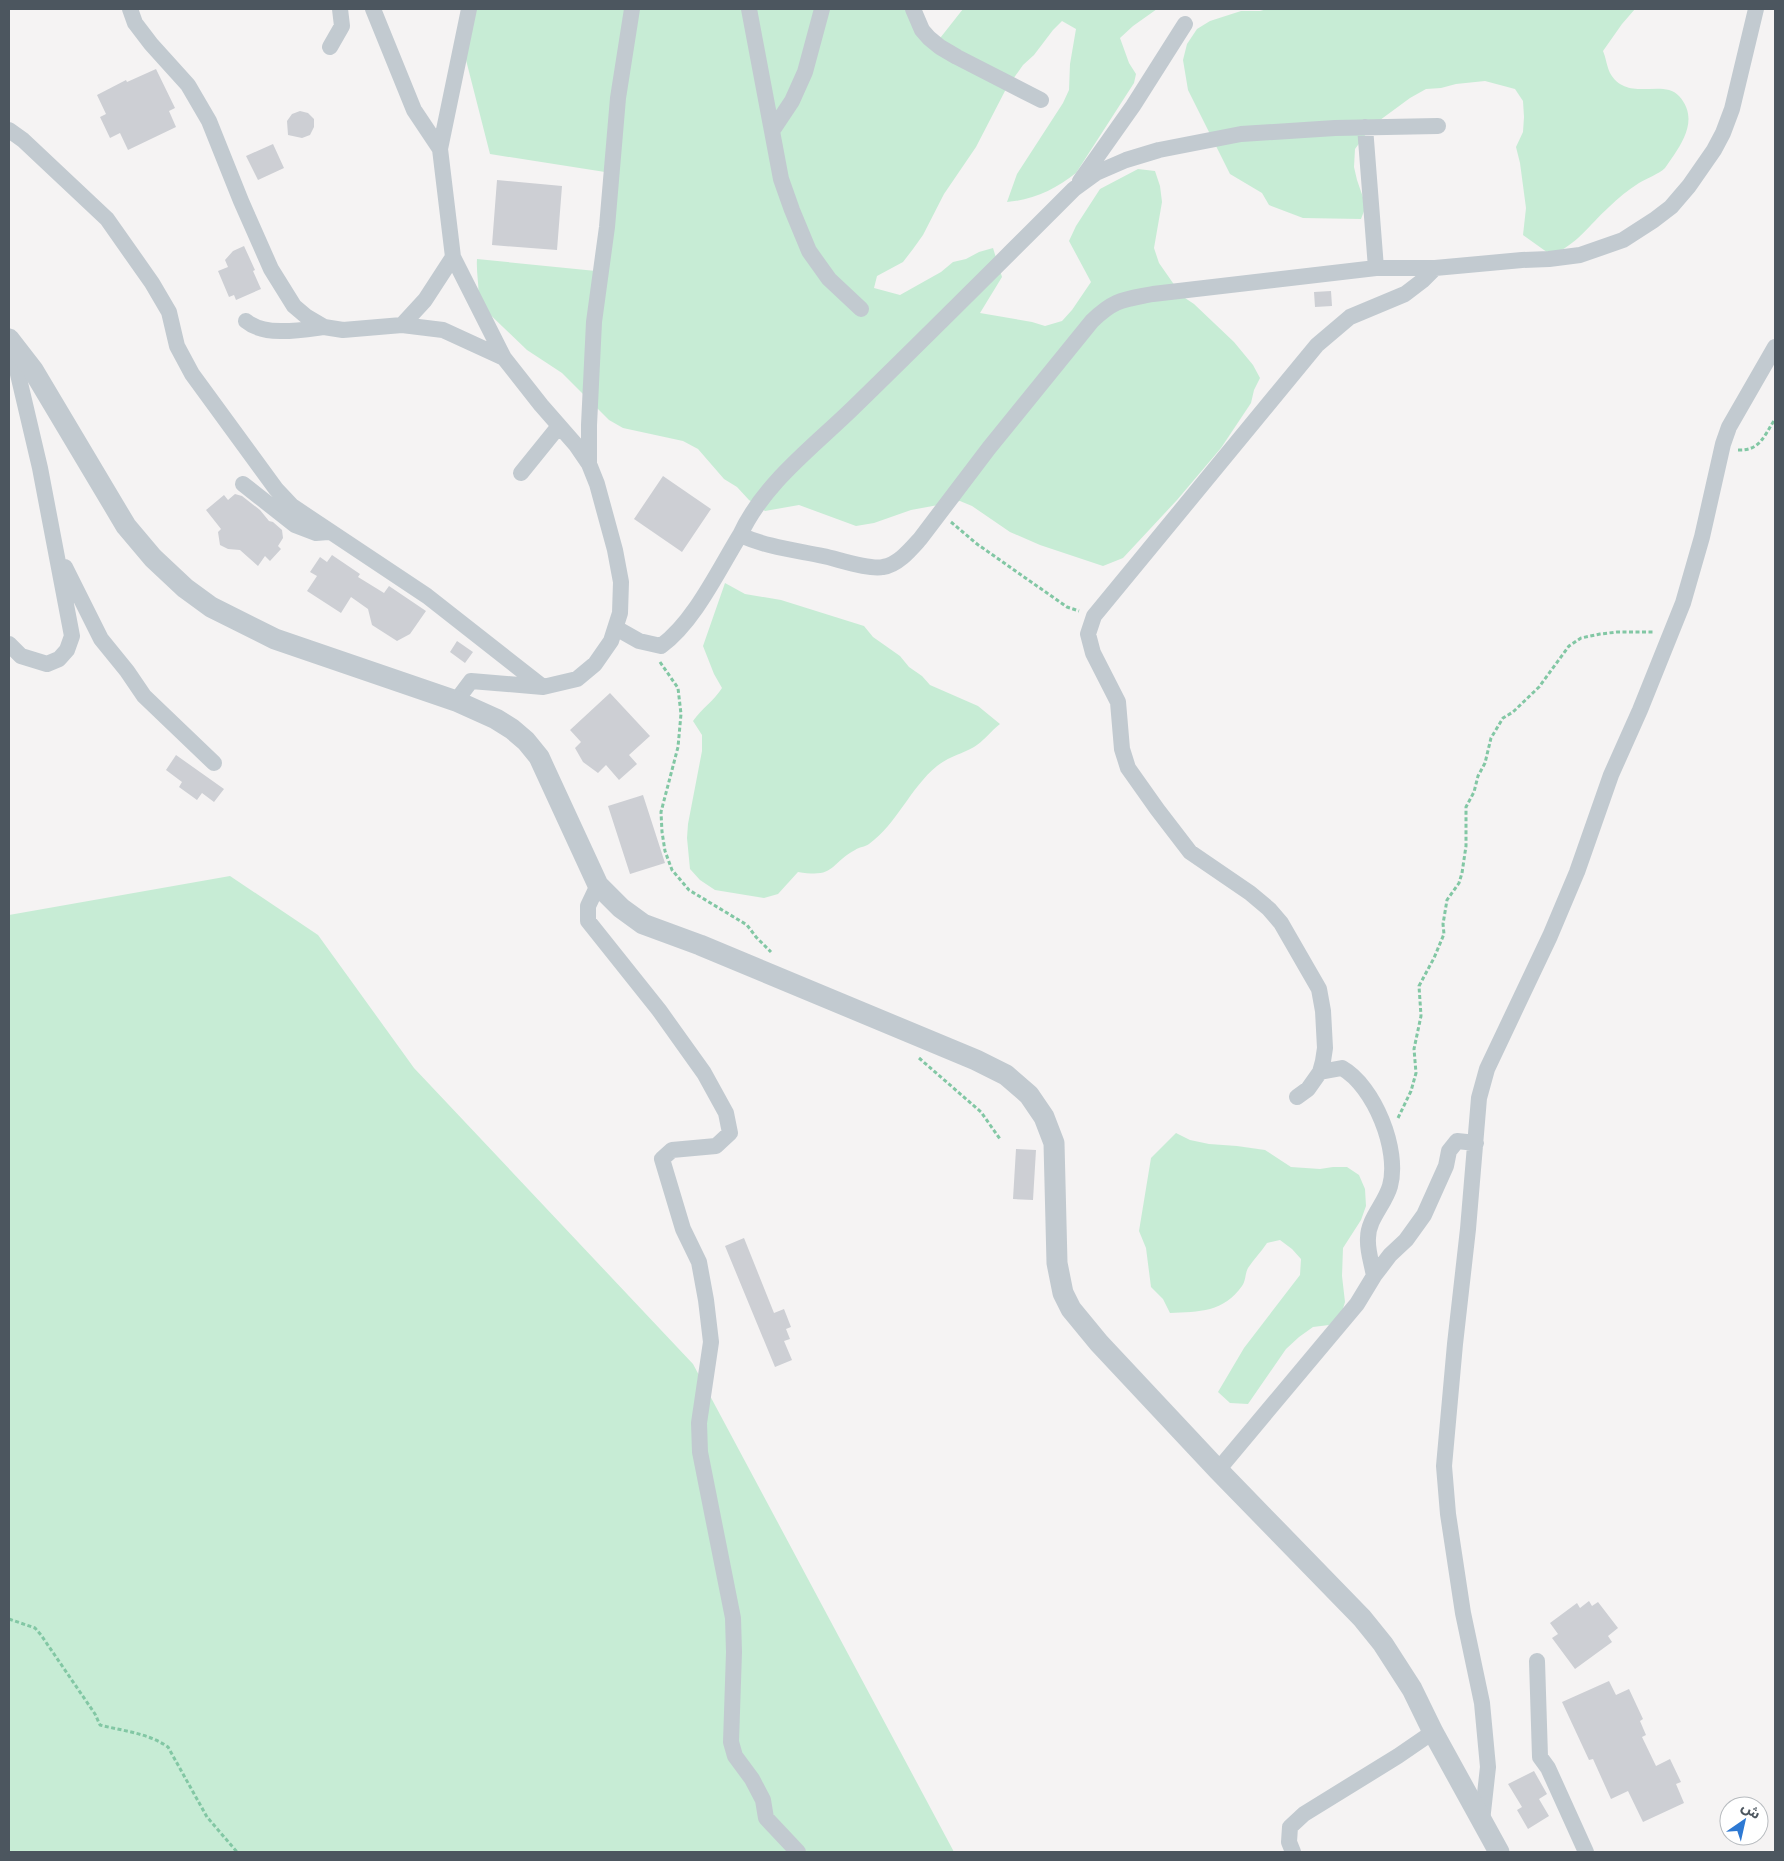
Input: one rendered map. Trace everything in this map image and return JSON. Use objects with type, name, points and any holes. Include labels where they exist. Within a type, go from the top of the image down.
[{"type":"street","points":[[130,9],[135,23],[188,85],[209,121],[241,201],[283,289],[294,306],[307,317],[324,327]]},
{"type":"street","points":[[330,48],[342,26],[340,9]]},
{"type":"street","points":[[373,9],[414,110],[440,149]]},
{"type":"street","points":[[456,701],[471,681],[543,687],[577,679],[595,664],[611,641],[620,613],[621,582],[615,550],[597,484],[589,464],[576,445],[504,358],[453,257],[440,149],[468,9]]},
{"type":"street","points":[[589,464],[594,322],[607,227],[618,98],[632,9]]},
{"type":"street","points":[[749,9],[782,179],[809,251],[829,278],[861,309]]},
{"type":"street","points":[[772,131],[792,101],[805,72],[822,9]]},
{"type":"street","points":[[913,9],[922,30],[940,47],[1041,100]]},
{"type":"street","points":[[740,535],[756,542],[848,562],[883,567],[896,562],[920,539],[989,448],[1092,322],[1109,306],[1124,299],[1376,268],[1435,268],[1580,255],[1623,240],[1671,207],[1690,186],[1714,150],[1732,109],[1756,9]]},
{"type":"street","points":[[616,628],[639,640],[660,646],[670,639],[688,620],[746,523],[764,496],[784,472],[859,402],[1074,189],[1133,106],[1185,24]]},
{"type":"street","points":[[1074,189],[1104,170],[1126,160],[1159,150],[1241,134],[1365,127],[1438,126]]},
{"type":"street","points":[[1365,127],[1376,268]]},
{"type":"street","points":[[9,130],[23,140],[107,219],[152,283],[169,312],[177,346],[192,374],[215,408],[292,506],[427,596],[543,687]]},
{"type":"street","points":[[402,325],[425,300],[453,257]]},
{"type":"street","points":[[1297,1096],[1308,1089],[1320,1072],[1325,1048],[1323,1011],[1319,989],[1281,923],[1269,909],[1250,893],[1190,852],[1156,809],[1128,768],[1122,749],[1118,702],[1093,653],[1088,634],[1094,616],[1317,345],[1350,317],[1405,294],[1435,268]]},
{"type":"street","points":[[246,321],[252,326],[284,331],[324,327],[362,330],[402,325],[443,330],[504,358]]},
{"type":"street","points":[[9,644],[21,656],[47,664],[59,659],[67,650],[72,636],[56,547],[40,468],[20,385],[13,344]]},
{"type":"street","points":[[13,344],[33,370],[126,526],[153,558],[211,608],[275,638],[456,701],[512,729],[526,741],[539,757],[598,885],[621,908],[643,924],[700,945],[976,1060],[1006,1075],[1029,1095],[1044,1117],[1054,1143],[1057,1263],[1063,1293],[1071,1309],[1099,1343],[1218,1470],[1362,1618],[1384,1644],[1412,1689],[1433,1732],[1499,1852]]},
{"type":"street","points":[[1482,1821],[1488,1767],[1482,1703],[1463,1613],[1448,1514],[1444,1466],[1479,1098],[1487,1069],[1567,896],[1611,775],[1683,602],[1702,537],[1723,444],[1730,427],[1775,347]]},
{"type":"street","points":[[521,473],[559,426]]},
{"type":"street","points":[[243,484],[295,525],[316,533],[330,532]]},
{"type":"street","points":[[56,547],[74,589],[101,639],[144,696],[214,763]]},
{"type":"street","points":[[598,885],[588,906],[588,921],[659,1010],[704,1073],[726,1113],[730,1133],[716,1146],[672,1150],[662,1159],[683,1229],[699,1262],[707,1308],[711,1342],[699,1423],[700,1452],[732,1618],[734,1652],[731,1742],[736,1756],[752,1779],[762,1800],[766,1818],[798,1852]]},
{"type":"street","points":[[1320,1072],[1342,1068],[1352,1073],[1374,1106],[1387,1131],[1392,1158],[1390,1186],[1375,1215],[1367,1238],[1374,1276]]},
{"type":"street","points":[[1218,1470],[1358,1304],[1374,1276],[1406,1240],[1424,1215],[1446,1166],[1449,1151],[1457,1141],[1476,1142]]},
{"type":"street","points":[[1537,1661],[1540,1757],[1548,1768],[1586,1852]]},
{"type":"street","points":[[1293,1852],[1289,1842],[1290,1827],[1304,1814],[1433,1732]]},
{"type":"path","points":[[1723,444],[1736,450],[1748,451],[1762,441],[1775,419]]},
{"type":"path","points":[[939,512],[978,544],[1066,607],[1094,616]]},
{"type":"path","points":[[1387,1131],[1395,1123],[1414,1082],[1416,1073],[1414,1050],[1420,1016],[1419,986],[1444,934],[1443,918],[1447,900],[1459,883],[1462,873],[1466,846],[1466,806],[1474,792],[1478,776],[1485,764],[1492,738],[1498,725],[1504,718],[1522,705],[1539,687],[1568,646],[1581,638],[1617,632],[1671,633]]},
{"type":"path","points":[[660,646],[660,663],[678,688],[681,714],[678,747],[661,812],[665,851],[672,870],[689,890],[747,925],[769,951],[778,955]]},
{"type":"path","points":[[918,1056],[982,1112],[1000,1139]]},
{"type":"path","points":[[9,1619],[35,1628],[42,1634],[95,1714],[100,1725],[141,1735],[159,1741],[168,1747],[207,1817],[237,1852]]},
{"type":"green space","points":[[465,9],[919,9],[937,42],[963,9],[1157,9],[1120,38],[1129,63],[1136,74],[1134,83],[1076,173],[1044,193],[1026,199],[1007,202],[1017,174],[1063,103],[1069,90],[1070,64],[1076,29],[1062,21],[1034,55],[1023,65],[1006,89],[976,147],[944,194],[923,235],[903,262],[877,276],[874,288],[900,295],[941,272],[953,262],[993,248],[1002,277],[980,313],[1045,326],[1062,321],[1091,282],[1069,241],[1076,226],[1100,189],[1138,169],[1155,171],[1160,186],[1162,202],[1154,248],[1159,263],[1182,296],[1194,304],[1234,342],[1253,365],[1260,378],[1254,390],[1251,403],[1221,448],[1177,500],[1123,558],[1103,566],[1040,545],[1010,532],[972,506],[960,501],[911,510],[874,523],[856,526],[799,505],[765,511],[749,500],[737,487],[724,479],[698,449],[683,441],[623,428],[609,420],[562,373],[527,350],[478,303],[477,259],[596,271],[605,172],[490,154],[466,60]]},
{"type":"green space","points":[[1267,9],[1635,9],[1603,51],[1610,73],[1617,82],[1626,87],[1635,89],[1664,89],[1672,91],[1679,96],[1688,111],[1686,134],[1665,168],[1627,191],[1576,240],[1551,255],[1523,235],[1526,208],[1516,147],[1523,132],[1524,117],[1523,101],[1515,89],[1485,81],[1426,89],[1410,98],[1376,123],[1355,149],[1354,167],[1366,206],[1361,219],[1303,218],[1269,205],[1262,193],[1230,174],[1188,90],[1183,60],[1187,44],[1197,29],[1210,21],[1241,11]]},
{"type":"green space","points":[[725,583],[745,594],[781,600],[864,626],[873,637],[900,656],[909,667],[922,676],[930,685],[978,706],[1000,724],[977,745],[946,760],[927,775],[888,826],[869,844],[846,855],[826,872],[798,872],[778,894],[764,898],[715,890],[700,880],[690,869],[687,838],[688,824],[702,751],[702,735],[693,721],[722,688],[714,674],[703,646]]},
{"type":"green space","points":[[230,876],[318,935],[414,1068],[693,1364],[954,1852],[9,1852],[9,915]]},
{"type":"green space","points":[[1176,1133],[1190,1140],[1209,1144],[1265,1150],[1291,1167],[1320,1169],[1347,1167],[1359,1175],[1365,1189],[1366,1206],[1361,1220],[1343,1248],[1342,1276],[1345,1302],[1341,1315],[1329,1325],[1313,1327],[1286,1349],[1248,1404],[1230,1403],[1218,1392],[1244,1348],[1300,1275],[1301,1259],[1280,1240],[1267,1243],[1248,1268],[1242,1286],[1227,1301],[1219,1306],[1201,1311],[1170,1313],[1163,1299],[1151,1287],[1146,1248],[1139,1231],[1151,1158]]},
{"type":"building","points":[[156,69],[175,108],[169,111],[176,127],[128,150],[120,133],[110,138],[100,117],[106,114],[97,95],[126,80],[127,82]]},
{"type":"building","points":[[300,111],[308,113],[314,119],[314,127],[310,135],[302,138],[288,135],[287,121],[292,114]]},
{"type":"building","points":[[273,144],[284,168],[258,180],[246,156]]},
{"type":"building","points":[[497,180],[562,186],[557,250],[492,245]]},
{"type":"building","points":[[244,246],[261,289],[236,300],[234,295],[229,297],[218,271],[228,267],[225,260],[233,251]]},
{"type":"building","points":[[1331,291],[1332,306],[1315,307],[1314,292]]},
{"type":"building","points":[[663,476],[711,509],[682,552],[634,519]]},
{"type":"building","points":[[235,494],[242,496],[260,510],[269,521],[282,530],[283,538],[278,546],[281,549],[270,561],[265,556],[258,566],[240,550],[228,549],[220,545],[218,532],[221,529],[206,510],[224,495],[228,500]]},
{"type":"building","points":[[332,555],[360,574],[358,577],[384,593],[389,586],[426,611],[410,634],[397,641],[372,625],[368,609],[351,597],[341,613],[307,591],[317,576],[310,572],[320,557],[327,562]]},
{"type":"building","points":[[457,641],[473,652],[465,663],[450,652]]},
{"type":"building","points":[[610,693],[650,736],[629,755],[637,764],[619,780],[606,765],[598,773],[583,762],[575,748],[581,742],[570,730]]},
{"type":"building","points":[[176,755],[224,789],[214,802],[202,793],[197,800],[179,787],[182,782],[166,770]]},
{"type":"building","points":[[643,795],[665,863],[630,874],[608,806]]},
{"type":"building","points":[[1016,1149],[1036,1150],[1033,1200],[1013,1199]]},
{"type":"building","points":[[744,1238],[774,1313],[784,1309],[791,1327],[786,1329],[790,1339],[784,1341],[792,1360],[775,1367],[725,1246]]},
{"type":"building","points":[[1589,1601],[1592,1606],[1598,1602],[1618,1628],[1608,1636],[1612,1642],[1575,1669],[1552,1638],[1558,1634],[1550,1623],[1577,1603],[1580,1608]]},
{"type":"building","points":[[1609,1681],[1616,1695],[1629,1689],[1643,1719],[1640,1721],[1646,1735],[1642,1737],[1656,1766],[1670,1759],[1681,1782],[1676,1784],[1684,1803],[1643,1822],[1628,1791],[1611,1799],[1593,1759],[1589,1760],[1562,1702]]},
{"type":"building","points":[[1534,1771],[1547,1794],[1539,1799],[1549,1816],[1528,1829],[1517,1810],[1522,1807],[1508,1784]]}]
